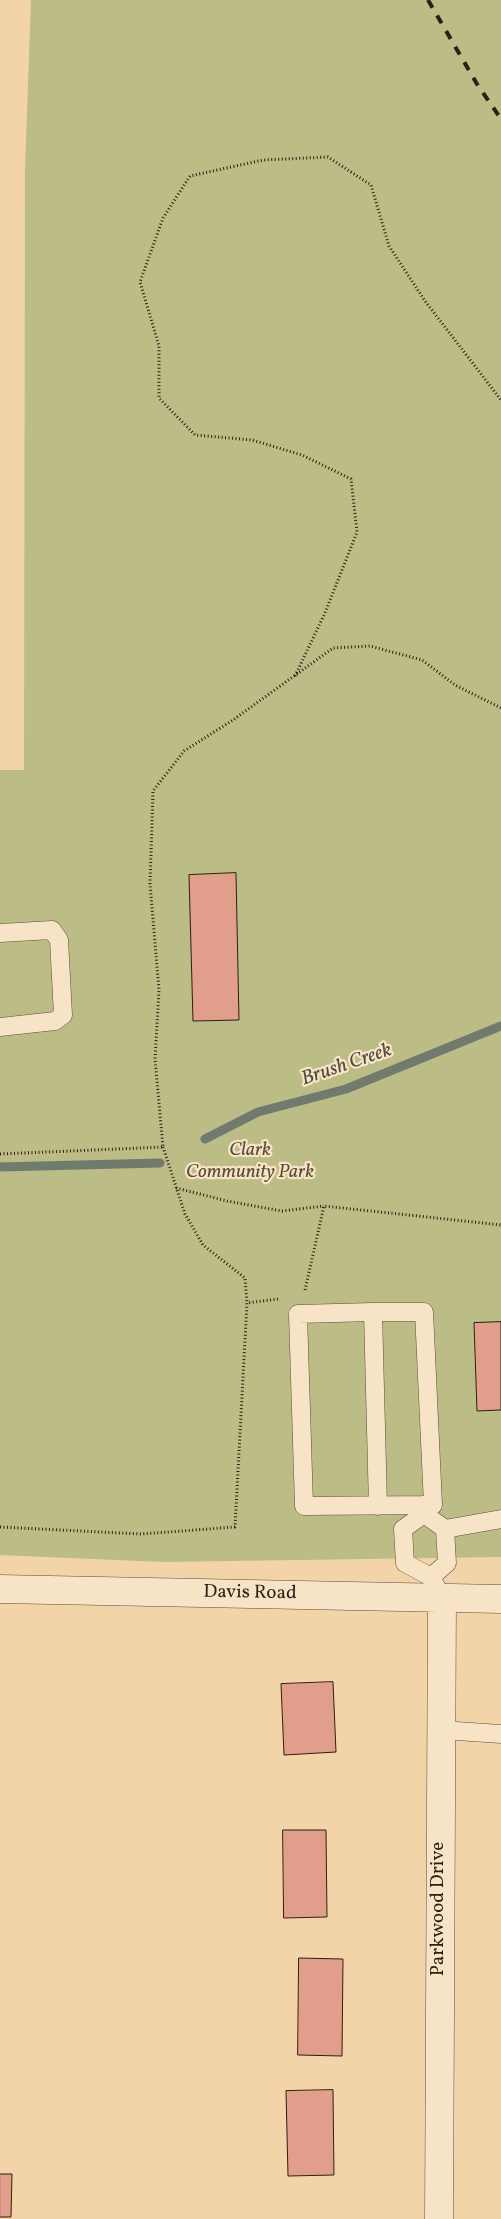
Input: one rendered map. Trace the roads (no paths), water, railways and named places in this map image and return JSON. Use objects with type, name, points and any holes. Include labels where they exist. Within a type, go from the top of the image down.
[{"type":"street","name":"Davis Road","points":[[0,1589],[436,1588],[501,1599]]},
{"type":"street","name":"Parkwood Drive","points":[[436,1588],[441,1730],[439,2219]]},
{"type":"lane","points":[[0,933],[52,930],[59,940],[63,1015],[55,1021],[0,1027]]},
{"type":"lane","points":[[427,1508],[304,1506],[301,1306],[373,1312],[424,1312],[427,1508],[445,1529],[447,1563],[436,1588],[405,1564],[403,1530],[427,1508]]},
{"type":"lane","points":[[373,1312],[378,1506]]},
{"type":"lane","points":[[445,1529],[501,1519]]},
{"type":"lane","points":[[441,1730],[501,1734]]},
{"type":"waterway","name":"Brush Creek","points":[[205,1139],[258,1112],[346,1089],[501,1026]]},
{"type":"waterway","name":"Brush Creek","points":[[0,1167],[160,1163]]},
{"type":"railway","points":[[428,0],[477,84],[501,119]]},
{"type":"park label","name":"Clark Community Park","points":[[250,1163]]}]
